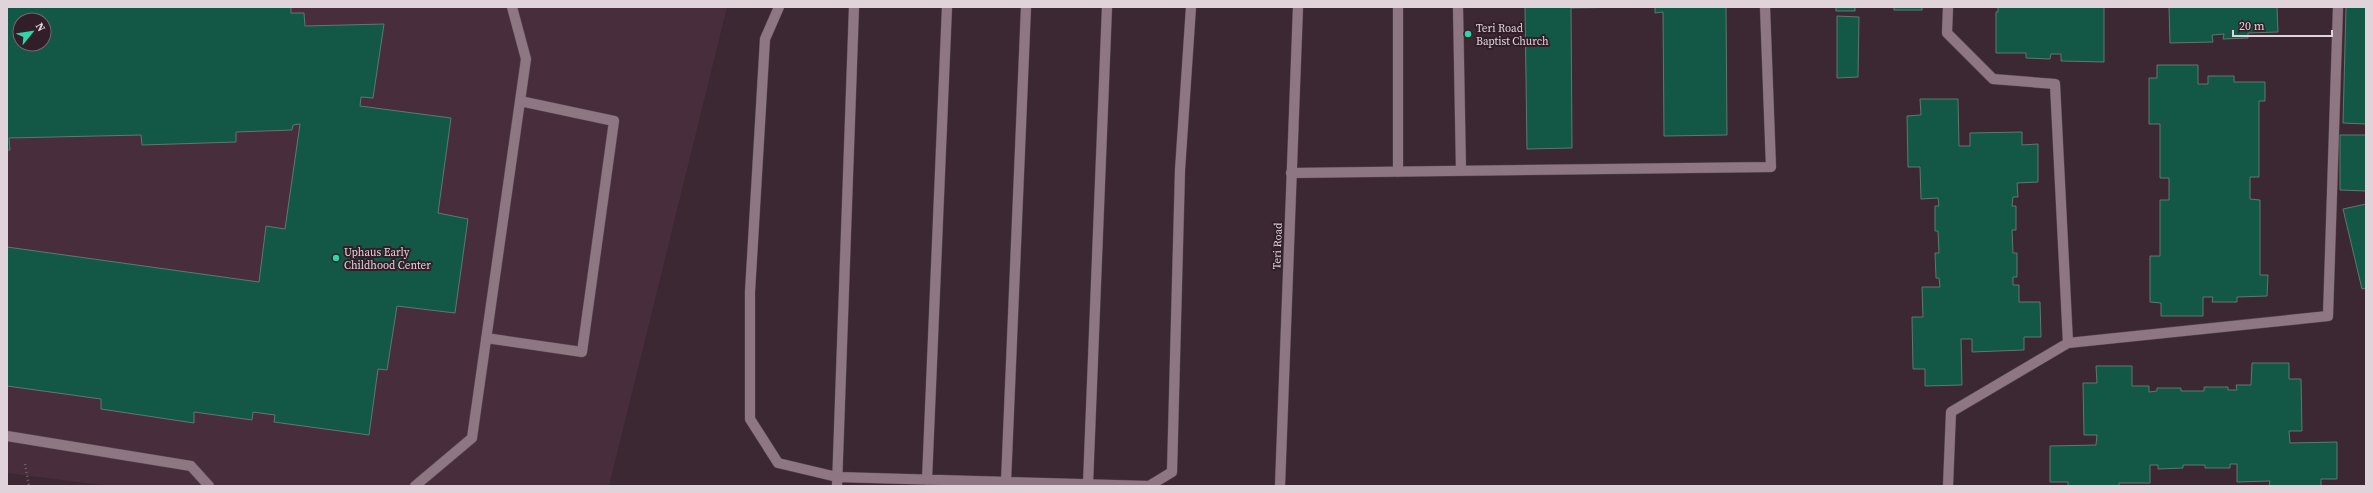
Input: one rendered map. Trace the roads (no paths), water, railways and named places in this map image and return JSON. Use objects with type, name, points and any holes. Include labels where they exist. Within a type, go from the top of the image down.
[{"type":"street","points":[[415,486],[472,438],[526,59],[512,7]]},
{"type":"street","points":[[779,7],[765,39],[750,292],[750,419],[778,463],[837,482],[927,480],[1149,486],[1172,472],[1180,170],[1191,7]]},
{"type":"street","points":[[837,482],[854,7]]},
{"type":"street","points":[[927,480],[947,7]]},
{"type":"street","points":[[1006,482],[1026,7]]},
{"type":"street","points":[[1088,484],[1107,7]]},
{"type":"street","name":"Teri Road","points":[[1280,486],[1298,7]]},
{"type":"street","points":[[1398,7],[1398,172]]},
{"type":"street","points":[[1458,7],[1461,171]]},
{"type":"street","points":[[1291,173],[1771,166],[1765,7]]},
{"type":"street","points":[[1948,7],[1948,33],[1993,79],[2055,84],[2068,343]]},
{"type":"street","points":[[1948,486],[1951,412],[2068,343],[2328,316],[2338,7]]},
{"type":"street","points":[[486,338],[582,352],[614,121],[520,101]]},
{"type":"street","points":[[7,436],[191,466],[210,486]]},
{"type":"place","name":"Teri Road Baptist Church","points":[[1468,34]]},
{"type":"place","name":"Uphaus Early Childhood Center","points":[[336,258]]}]
